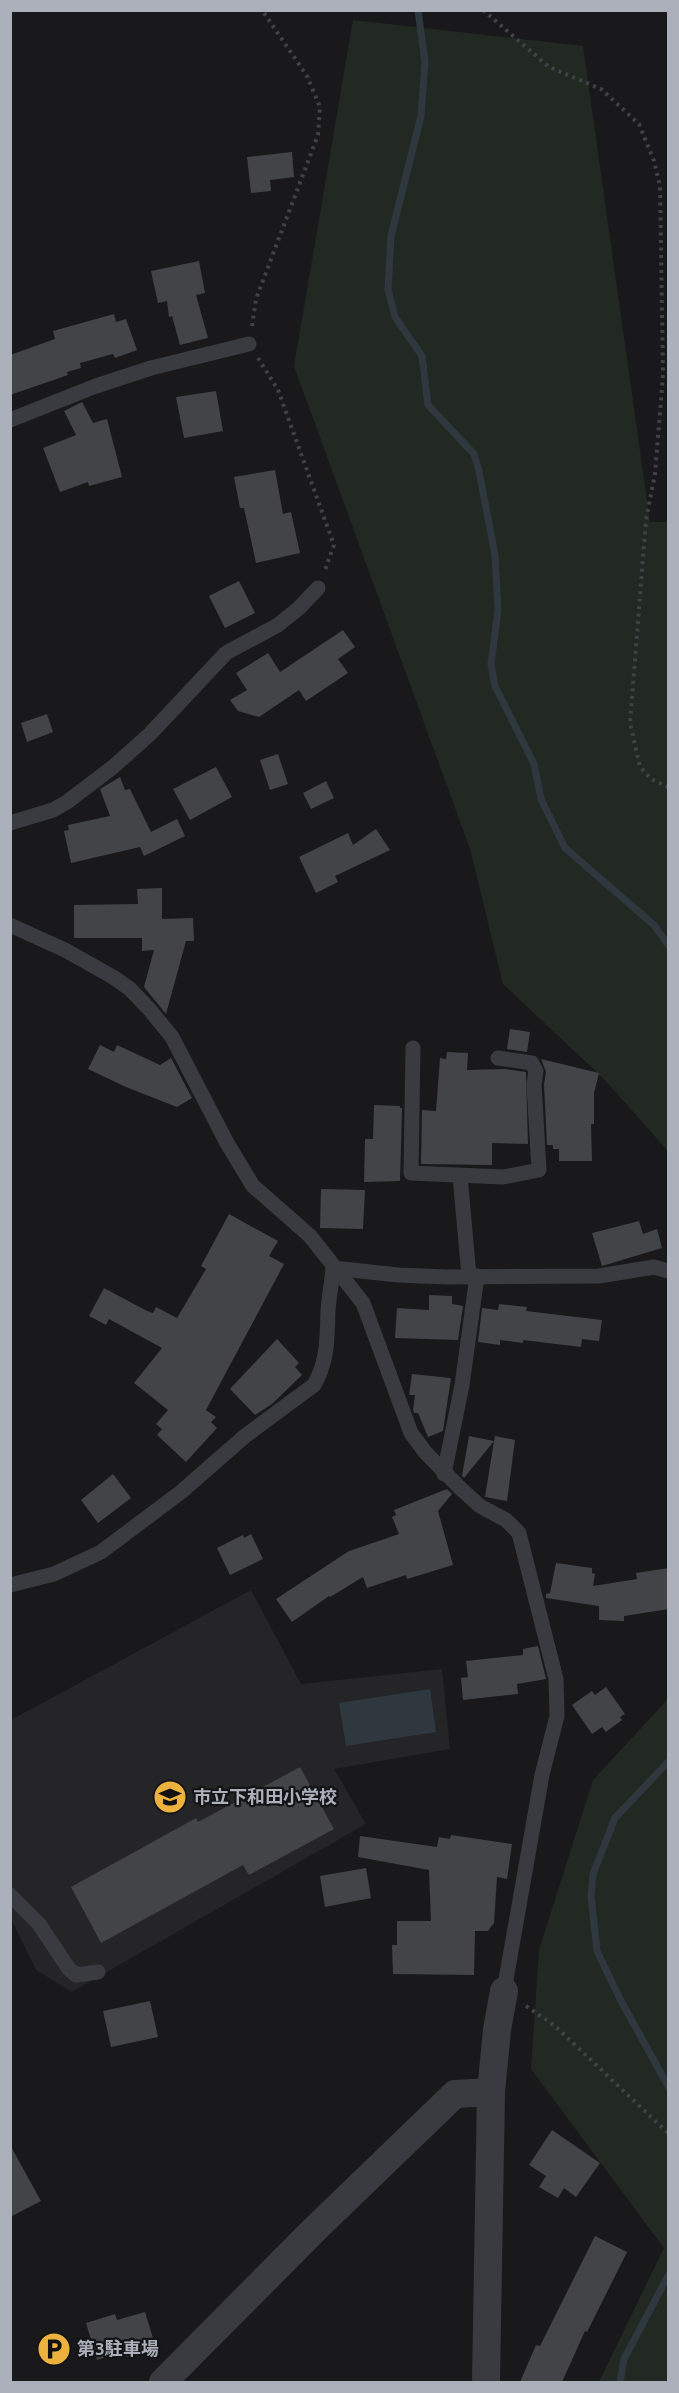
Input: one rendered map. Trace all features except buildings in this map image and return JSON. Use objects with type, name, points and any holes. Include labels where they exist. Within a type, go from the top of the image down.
[{"type":"street","points":[[486,2382],[491,2092],[497,2030],[504,1990]]},
{"type":"street","points":[[163,2382],[316,2228],[454,2094],[491,2092]]},
{"type":"lane","points":[[10,420],[96,386],[151,368],[249,344]]},
{"type":"lane","points":[[10,823],[53,810],[113,767],[150,734],[220,658],[278,625],[318,588]]},
{"type":"lane","points":[[10,925],[65,950],[113,977],[130,989],[150,1010],[172,1037],[227,1143],[253,1186],[310,1236],[333,1268],[363,1303],[411,1433],[444,1474],[480,1506],[506,1520],[519,1533],[556,1679],[557,1716],[542,1775],[504,1990]]},
{"type":"lane","points":[[413,1048],[411,1173],[503,1177],[538,1170],[534,1084],[536,1071],[532,1063],[498,1058]]},
{"type":"lane","points":[[444,1474],[462,1385],[473,1276],[460,1176]]},
{"type":"lane","points":[[333,1268],[398,1275],[473,1276],[599,1276],[654,1267],[669,1272]]},
{"type":"lane","points":[[10,1585],[54,1574],[101,1552],[149,1517],[245,1436],[314,1385],[321,1373],[327,1351],[328,1309],[333,1268]]},
{"type":"lane","points":[[10,1895],[39,1924],[69,1969],[76,1975],[98,1972]]},
{"type":"path","points":[[262,10],[307,76],[320,107],[318,135],[256,299],[249,344],[278,390],[334,545],[318,588]]},
{"type":"path","points":[[483,10],[549,67],[601,89],[639,124],[654,161],[660,186],[663,375],[656,474],[646,520],[630,723],[640,767],[651,779],[669,787]]},
{"type":"path","points":[[504,1990],[555,2026],[669,2133]]},
{"type":"shaded area","points":[[353,20],[583,46],[650,522],[668,522],[668,1151],[604,1079],[503,984],[470,849],[294,366]]},
{"type":"shaded area","points":[[251,1590],[301,1684],[442,1669],[450,1749],[334,1769],[366,1824],[72,1992],[36,1970],[11,1919],[11,1720]]},
{"type":"shaded area","points":[[430,1689],[436,1732],[346,1746],[339,1703]]},
{"type":"shaded area","points":[[668,1699],[668,2382],[599,2382],[664,2248],[531,2069],[539,1950],[593,1780]]},
{"type":"waterway","points":[[418,10],[425,62],[421,116],[391,236],[388,289],[395,317],[422,356],[428,405],[474,454],[495,555],[498,610],[491,664],[495,686],[534,764],[541,799],[565,848],[654,925],[668,945]]},
{"type":"waterway","points":[[668,1762],[615,1818],[593,1874],[591,1896],[597,1951],[620,1999],[668,2086]]},
{"type":"waterway","points":[[620,2382],[624,2359],[668,2276]]},
{"type":"place","name":"市立下和田小学校","points":[[170,1797]]},
{"type":"place","name":"第3駐車場","points":[[54,2349]]}]
